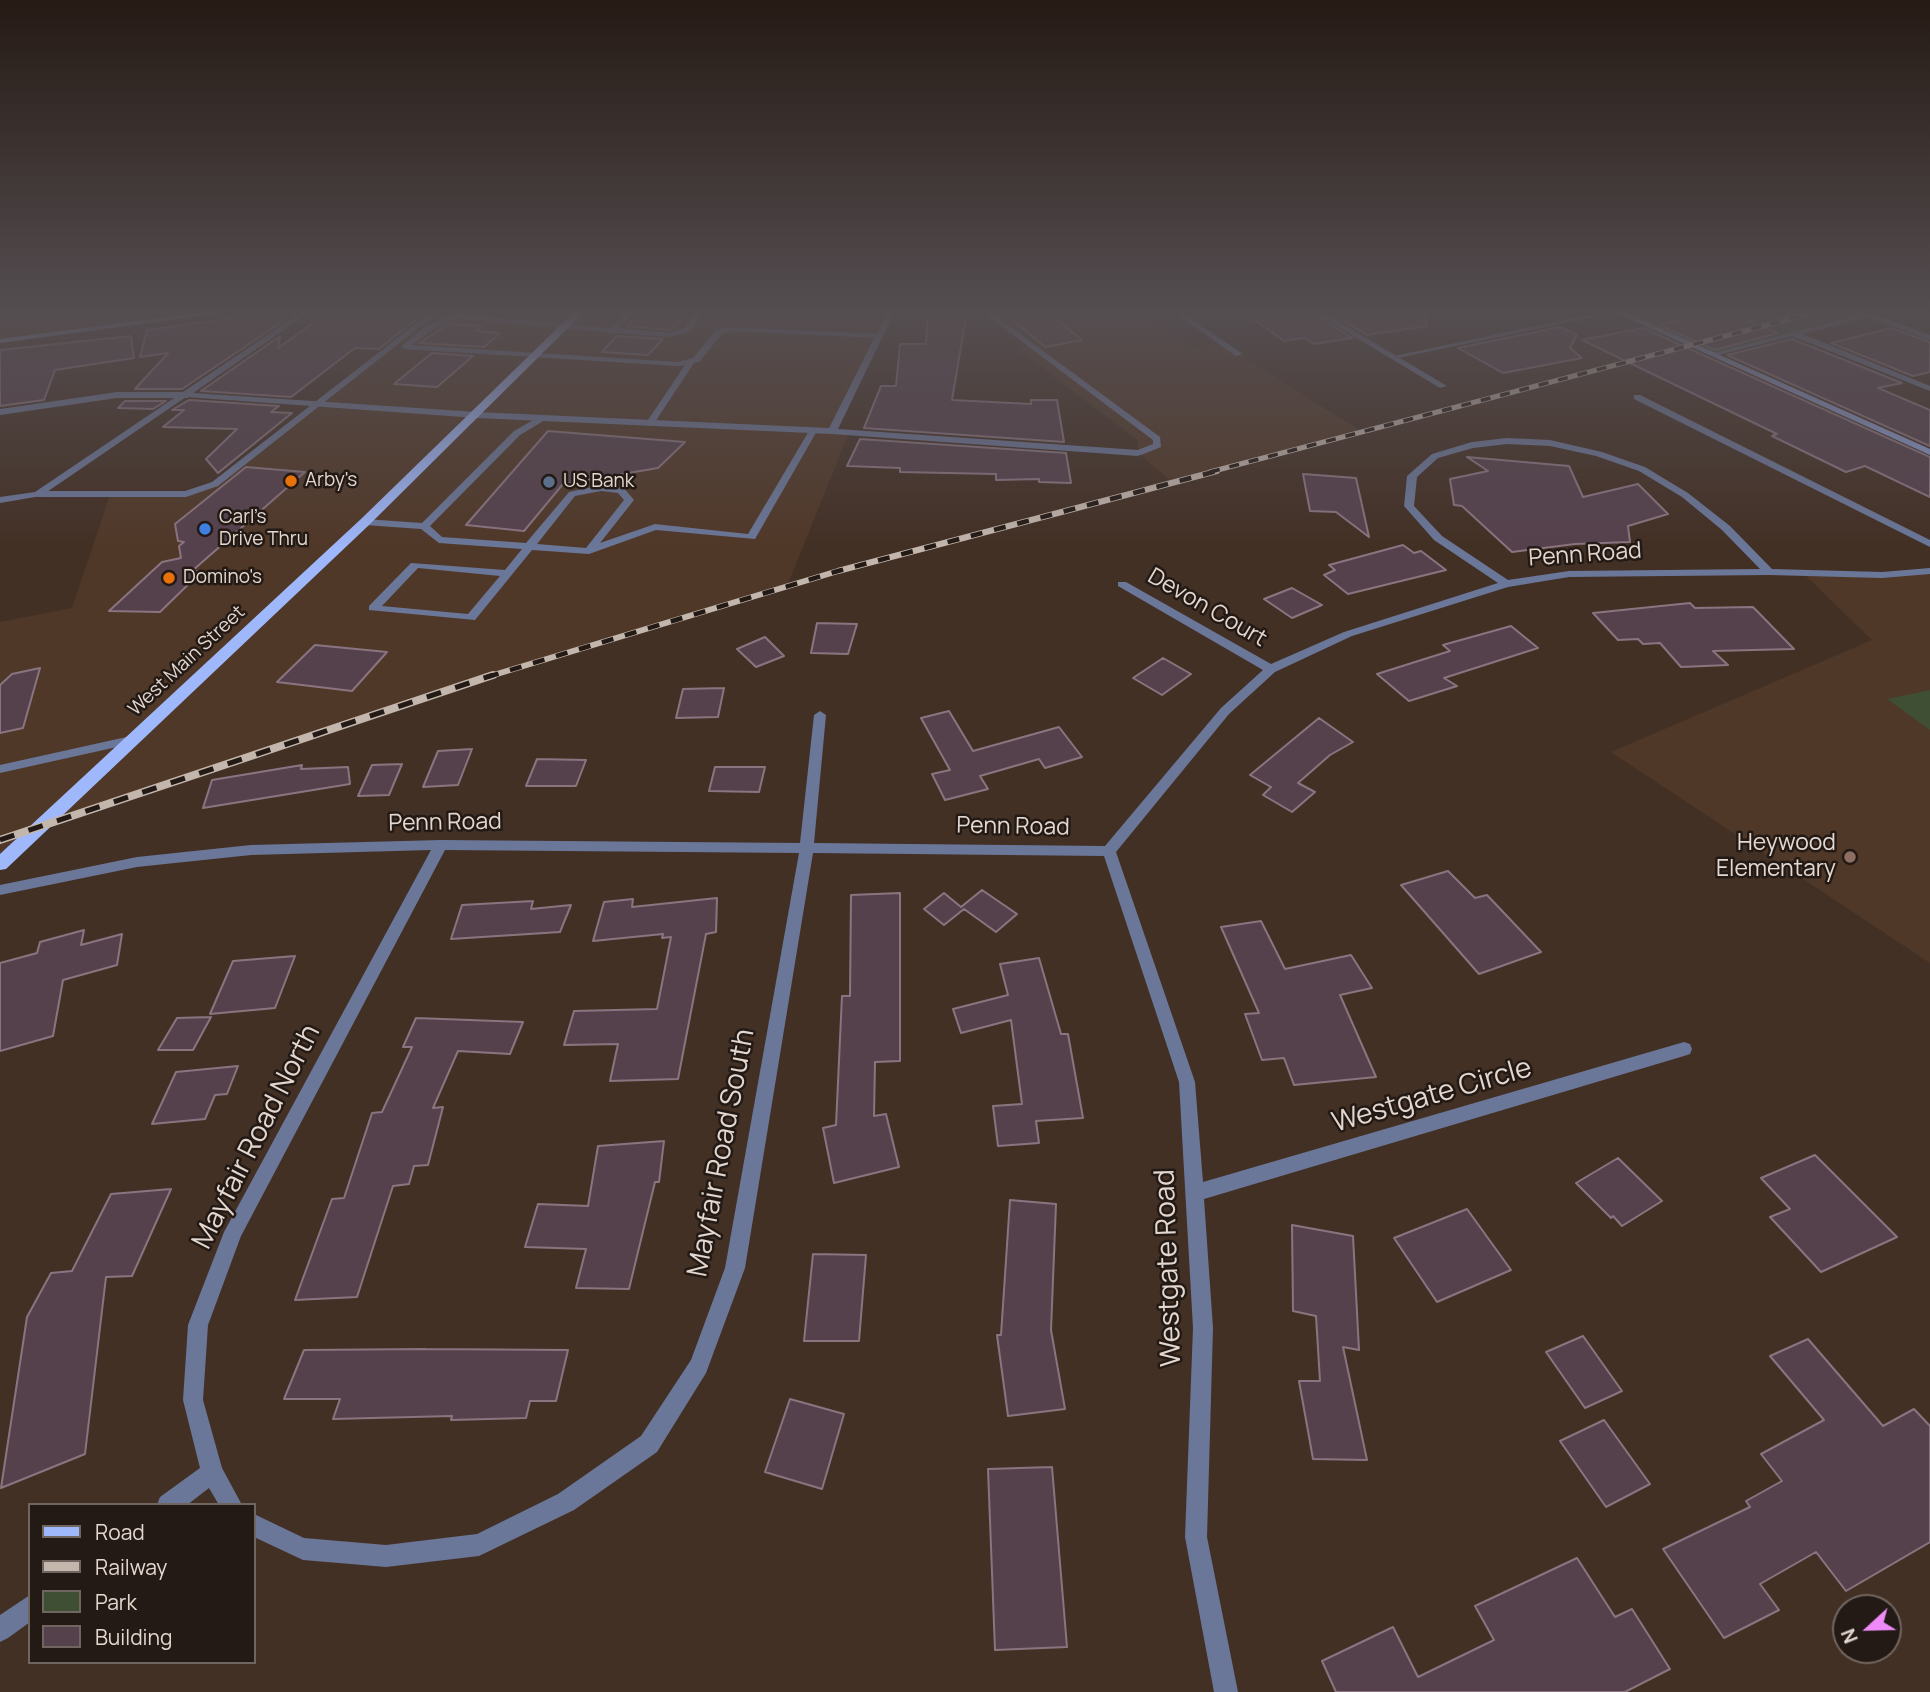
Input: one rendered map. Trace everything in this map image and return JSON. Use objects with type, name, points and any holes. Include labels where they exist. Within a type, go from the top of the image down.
[{"type":"main road","name":"West Main Street","points":[[0,864],[502,390]]},
{"type":"street","points":[[38,494],[194,390]]},
{"type":"street","points":[[0,500],[38,494],[186,494],[215,484],[338,390]]},
{"type":"street","points":[[650,423],[672,390]]},
{"type":"street","points":[[832,431],[853,390]]},
{"type":"street","points":[[0,412],[117,395],[187,395],[323,402],[477,415],[832,431],[1138,453],[1158,445],[1157,439],[1091,390]]},
{"type":"street","points":[[1793,390],[1930,452]]},
{"type":"street","points":[[1637,397],[1930,544]]},
{"type":"street","points":[[424,526],[517,433],[542,418]]},
{"type":"street","points":[[365,522],[424,526],[439,540],[589,551],[655,527],[751,537],[813,430]]},
{"type":"street","points":[[1506,584],[1438,538],[1409,506],[1412,476],[1435,456],[1472,445],[1507,441],[1550,443],[1598,454],[1643,469],[1685,495],[1726,528],[1769,572]]},
{"type":"street","points":[[505,573],[415,565],[373,608],[471,618],[572,494],[601,488],[621,490],[629,500],[589,551]]},
{"type":"street","name":"Penn Road","points":[[0,890],[138,862],[239,852],[441,845],[1109,851],[1225,711],[1271,669],[1348,634],[1506,584],[1569,574],[1769,572],[1882,575],[1930,571]]},
{"type":"street","name":"Devon Court","points":[[1122,584],[1271,669]]},
{"type":"street","name":"Mayfair Road South","points":[[256,1526],[303,1549],[386,1556],[479,1545],[566,1502],[649,1444],[699,1366],[735,1268],[807,847],[820,715]]},
{"type":"street","points":[[0,769],[131,740]]},
{"type":"street","name":"Mayfair Road North","points":[[212,1472],[193,1400],[198,1325],[233,1232],[441,845]]},
{"type":"street","name":"Westgate Road","points":[[1109,851],[1187,1082],[1203,1328],[1196,1537],[1226,1692]]},
{"type":"street","name":"Westgate Circle","points":[[1195,1193],[1684,1049]]},
{"type":"street","points":[[171,1503],[212,1472],[230,1503]]},
{"type":"street","points":[[0,1629],[28,1608]]},
{"type":"shaded area","points":[[336,390],[853,390],[832,431],[849,433],[787,586],[486,677],[37,827],[0,864],[0,622],[72,608],[111,492],[186,494],[215,484]]},
{"type":"shaded area","points":[[1071,390],[1296,390],[1362,432],[1172,482],[1138,453],[1138,440]]},
{"type":"shaded area","name":"Heywood Elementary","points":[[1930,571],[1930,963],[1611,752],[1872,640],[1803,573],[1882,575]]},
{"type":"green space","points":[[1930,690],[1930,730],[1887,699]]},
{"type":"building","points":[[0,390],[48,390],[44,400],[0,406]]},
{"type":"building","points":[[202,390],[300,390],[291,397]]},
{"type":"building","points":[[879,390],[954,390],[952,400],[1031,404],[1031,400],[1057,400],[1064,442],[864,428]]},
{"type":"building","points":[[1686,390],[1781,390],[1930,457],[1930,497],[1865,466],[1846,472],[1772,436],[1777,434]]},
{"type":"building","points":[[1805,390],[1883,390],[1930,410],[1930,446]]},
{"type":"building","points":[[189,400],[279,406],[271,412],[292,413],[218,473],[206,459],[237,429],[163,427],[184,410],[172,410]]},
{"type":"building","points":[[125,401],[166,401],[153,409],[118,408]]},
{"type":"building","name":"US Bank","points":[[548,431],[685,442],[658,468],[563,484],[524,531],[466,525]]},
{"type":"building","points":[[860,439],[1066,453],[1071,483],[1039,482],[1039,479],[996,480],[996,474],[900,472],[900,468],[847,466]]},
{"type":"building","points":[[1467,457],[1569,466],[1583,497],[1638,484],[1668,514],[1628,526],[1630,542],[1575,544],[1512,552],[1462,506],[1454,505],[1450,479],[1488,471]]},
{"type":"building","points":[[246,467],[305,472],[192,571],[202,571],[160,612],[109,611],[162,562],[181,558],[179,546],[184,542],[178,541],[175,524]]},
{"type":"building","points":[[1303,474],[1356,478],[1369,537],[1336,512],[1310,511]]},
{"type":"building","points":[[1403,545],[1414,553],[1421,551],[1446,570],[1348,594],[1324,575],[1335,570],[1329,565]]},
{"type":"building","points":[[1292,588],[1322,605],[1292,618],[1264,599]]},
{"type":"building","points":[[1690,603],[1695,608],[1753,607],[1794,649],[1713,651],[1728,665],[1681,667],[1660,643],[1643,644],[1638,639],[1618,640],[1593,613]]},
{"type":"building","points":[[817,623],[857,624],[848,654],[811,653]]},
{"type":"building","points":[[1511,626],[1538,648],[1444,678],[1457,686],[1409,701],[1377,674],[1450,651],[1443,645]]},
{"type":"building","points":[[765,637],[784,656],[756,667],[737,649]]},
{"type":"building","points":[[315,645],[387,652],[352,691],[277,682]]},
{"type":"building","points":[[1163,658],[1191,674],[1162,695],[1133,678]]},
{"type":"building","points":[[40,668],[23,728],[0,733],[0,685],[12,674]]},
{"type":"building","points":[[724,688],[718,717],[676,718],[683,689]]},
{"type":"building","points":[[949,711],[973,751],[1059,727],[1082,757],[1045,768],[1039,759],[980,776],[988,789],[945,800],[932,774],[950,770],[921,718]]},
{"type":"building","points":[[1319,718],[1353,742],[1330,755],[1298,783],[1315,792],[1292,812],[1263,795],[1271,787],[1250,775]]},
{"type":"building","points":[[472,749],[458,785],[423,787],[438,751]]},
{"type":"building","points":[[537,759],[586,760],[576,786],[526,786]]},
{"type":"building","points":[[402,764],[389,795],[358,796],[372,765]]},
{"type":"building","points":[[302,765],[301,769],[348,767],[350,784],[203,808],[212,780]]},
{"type":"building","points":[[715,767],[765,767],[759,792],[709,791]]},
{"type":"building","points":[[1448,871],[1475,898],[1487,895],[1541,952],[1479,974],[1401,885]]},
{"type":"building","points":[[982,890],[1017,914],[996,932],[964,909],[944,925],[924,909],[944,893],[961,907]]},
{"type":"building","points":[[900,893],[900,1061],[875,1062],[874,1116],[886,1114],[899,1167],[834,1183],[823,1128],[836,1125],[842,996],[850,996],[851,895]]},
{"type":"building","points":[[717,898],[716,932],[706,934],[678,1079],[610,1081],[618,1044],[564,1045],[574,1011],[657,1009],[671,937],[662,938],[663,934],[593,941],[604,902],[633,899],[632,907]]},
{"type":"building","points":[[533,901],[531,909],[571,905],[560,932],[451,939],[462,905]]},
{"type":"building","points":[[1261,921],[1285,969],[1351,955],[1372,988],[1340,995],[1376,1077],[1294,1085],[1284,1058],[1262,1060],[1245,1014],[1259,1013],[1221,927]]},
{"type":"building","points":[[84,930],[81,945],[122,934],[117,965],[63,980],[53,1036],[0,1051],[0,963],[37,953],[40,942]]},
{"type":"building","points":[[295,956],[275,1008],[210,1014],[233,961]]},
{"type":"building","points":[[1039,958],[1061,1034],[1068,1034],[1083,1118],[1036,1121],[1039,1143],[998,1146],[993,1106],[1022,1104],[1011,1020],[961,1033],[953,1009],[1008,995],[1000,964]]},
{"type":"building","points":[[211,1017],[193,1050],[158,1050],[177,1018]]},
{"type":"building","points":[[416,1018],[523,1022],[510,1054],[458,1051],[433,1108],[443,1107],[428,1165],[414,1166],[409,1184],[393,1186],[357,1297],[295,1300],[332,1199],[344,1198],[372,1113],[382,1112],[412,1047],[403,1047]]},
{"type":"building","points":[[238,1066],[227,1094],[215,1095],[205,1119],[152,1124],[176,1072]]},
{"type":"building","points":[[664,1141],[659,1182],[655,1182],[629,1289],[576,1288],[586,1249],[525,1247],[538,1204],[588,1206],[598,1146]]},
{"type":"building","points":[[1815,1155],[1897,1237],[1821,1272],[1770,1217],[1790,1209],[1761,1178]]},
{"type":"building","points":[[1618,1158],[1662,1201],[1622,1226],[1576,1183]]},
{"type":"building","points":[[171,1189],[132,1276],[106,1277],[85,1454],[1,1488],[27,1317],[51,1273],[72,1271],[111,1194]]},
{"type":"building","points":[[1010,1200],[1056,1204],[1051,1330],[1065,1409],[1008,1416],[997,1335],[1001,1335]]},
{"type":"building","points":[[1467,1209],[1511,1270],[1437,1302],[1394,1238]]},
{"type":"building","points":[[1292,1225],[1353,1236],[1359,1350],[1343,1347],[1367,1460],[1313,1459],[1299,1381],[1320,1381],[1316,1316],[1293,1311]]},
{"type":"building","points":[[813,1254],[866,1255],[859,1341],[804,1341]]},
{"type":"building","points":[[1583,1336],[1622,1391],[1585,1408],[1546,1352]]},
{"type":"building","points":[[1808,1339],[1883,1426],[1914,1409],[1930,1426],[1930,1542],[1846,1591],[1816,1552],[1760,1584],[1779,1610],[1724,1638],[1663,1549],[1750,1507],[1746,1501],[1782,1481],[1761,1454],[1824,1420],[1770,1356]]},
{"type":"building","points":[[304,1350],[568,1350],[556,1401],[530,1401],[526,1418],[451,1420],[452,1416],[333,1419],[340,1399],[284,1399]]},
{"type":"building","points":[[790,1399],[844,1414],[822,1489],[765,1472]]},
{"type":"building","points":[[1604,1420],[1650,1484],[1606,1507],[1560,1441]]},
{"type":"building","points":[[1052,1467],[1067,1647],[995,1650],[988,1469]]},
{"type":"building","points":[[1577,1558],[1615,1617],[1632,1609],[1670,1669],[1625,1692],[1336,1692],[1322,1661],[1393,1627],[1418,1677],[1494,1640],[1475,1606]]},
{"type":"railway","points":[[1210,472],[1521,390]]},
{"type":"railway","points":[[487,677],[838,571],[1217,471]]},
{"type":"railway","points":[[487,677],[493,675]]},
{"type":"railway","points":[[0,840],[487,677]]},
{"type":"place","name":"Arby's","points":[[291,481]]},
{"type":"place","name":"US Bank","points":[[549,482]]},
{"type":"place","name":"Carl’s Drive Thru","points":[[205,529]]},
{"type":"place","name":"Domino's","points":[[169,578]]},
{"type":"place","name":"Heywood Elementary","points":[[1850,857]]}]
